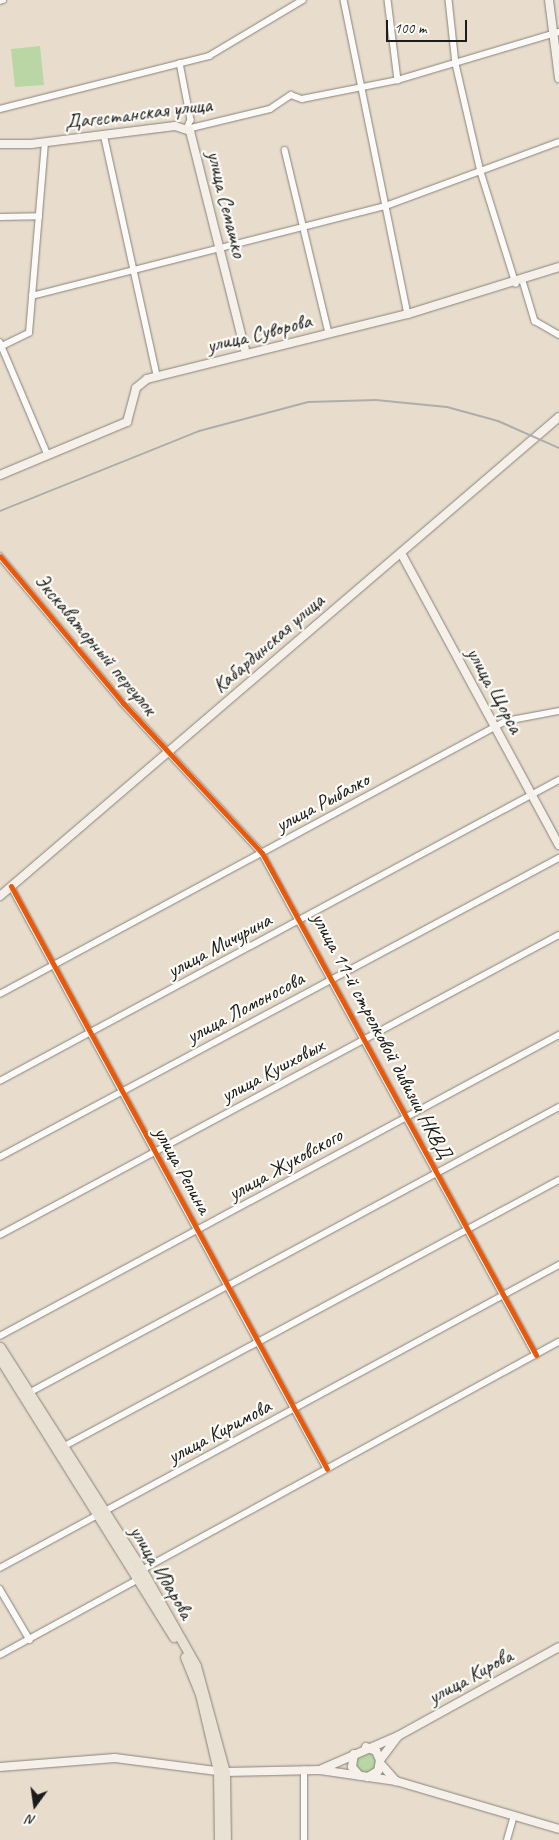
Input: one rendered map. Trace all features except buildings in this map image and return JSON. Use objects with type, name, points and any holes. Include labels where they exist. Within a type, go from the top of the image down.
[{"type":"main road","name":"улица Идарова","points":[[0,1347],[63,1447],[101,1513]]},
{"type":"main road","name":"улица Идарова","points":[[0,1360],[173,1622],[208,1697],[221,1772],[226,1840]]},
{"type":"main road","name":"улица Идарова","points":[[140,1574],[196,1680],[221,1772],[219,1840]]},
{"type":"street","points":[[0,109],[218,52],[303,0]]},
{"type":"street","points":[[344,0],[408,314]]},
{"type":"street","points":[[388,0],[398,80]]},
{"type":"street","points":[[449,0],[456,64],[482,172],[534,321],[559,335]]},
{"type":"street","points":[[549,0],[555,33],[559,78]]},
{"type":"street","points":[[362,87],[398,80],[456,64],[555,33]]},
{"type":"street","name":"улица Семашко","points":[[180,63],[190,120],[187,128],[193,136],[246,354]]},
{"type":"street","name":"Дагестанская улица","points":[[0,144],[45,143],[104,134],[187,128],[270,109],[291,95],[302,99],[362,87]]},
{"type":"street","points":[[104,134],[132,273],[157,376]]},
{"type":"street","points":[[32,296],[132,273],[386,206],[559,142]]},
{"type":"street","points":[[45,143],[28,336],[1,345],[48,455]]},
{"type":"street","points":[[286,150],[329,333]]},
{"type":"street","points":[[0,217],[39,216]]},
{"type":"street","name":"улица Суворова","points":[[0,474],[127,422],[136,388],[157,376],[408,314],[519,282],[559,267]]},
{"type":"street","name":"Кабардинская улица","points":[[0,896],[559,417]]},
{"type":"street","name":"улица Щорса","points":[[401,553],[559,845]]},
{"type":"street","name":"Экскаваторный переулок","points":[[0,556],[168,752]]},
{"type":"street","name":"улица Рыбалко","points":[[0,994],[496,727],[510,720],[559,711]]},
{"type":"street","name":"улица 11-й стрелковой дивизии НКВД","points":[[168,752],[262,853],[301,920],[536,1355]]},
{"type":"street","name":"улица Мичурина","points":[[0,1081],[559,780]]},
{"type":"street","name":"улица Ломоносова","points":[[0,1158],[559,858]]},
{"type":"street","name":"улица Репина","points":[[11,886],[327,1469]]},
{"type":"street","name":"улица Кушховых","points":[[0,1235],[559,935]]},
{"type":"street","name":"улица Жуковского","points":[[0,1336],[559,1035]]},
{"type":"street","points":[[29,1393],[559,1107]]},
{"type":"street","points":[[63,1447],[559,1180]]},
{"type":"street","name":"улица Киримова","points":[[0,1568],[559,1265]]},
{"type":"street","points":[[0,1655],[30,1640],[140,1574],[327,1469],[559,1342]]},
{"type":"street","points":[[0,1589],[30,1640]]},
{"type":"street","name":"улица Кирова","points":[[366,1748],[398,1736],[559,1646]]},
{"type":"street","points":[[362,1776],[376,1773],[380,1762],[398,1736]]},
{"type":"street","points":[[320,1770],[366,1748],[376,1751],[380,1762],[396,1781]]},
{"type":"street","points":[[354,1754],[351,1764],[362,1776]]},
{"type":"street","points":[[0,1767],[115,1758],[221,1772],[320,1770],[396,1781],[559,1829]]},
{"type":"street","points":[[304,1770],[304,1840]]},
{"type":"street","points":[[507,1840],[514,1816]]},
{"type":"green space","points":[[40,46],[44,85],[15,87],[11,49]]},
{"type":"green space","points":[[366,1753],[373,1756],[376,1763],[373,1770],[366,1773],[359,1770],[356,1763],[359,1756]]},
{"type":"railway","points":[[0,511],[199,431],[308,402],[376,400],[447,407],[498,421],[559,448]]},
{"type":"cycle path","points":[[0,556],[123,703],[262,853],[536,1355]]},
{"type":"cycle path","points":[[11,886],[327,1469]]}]
